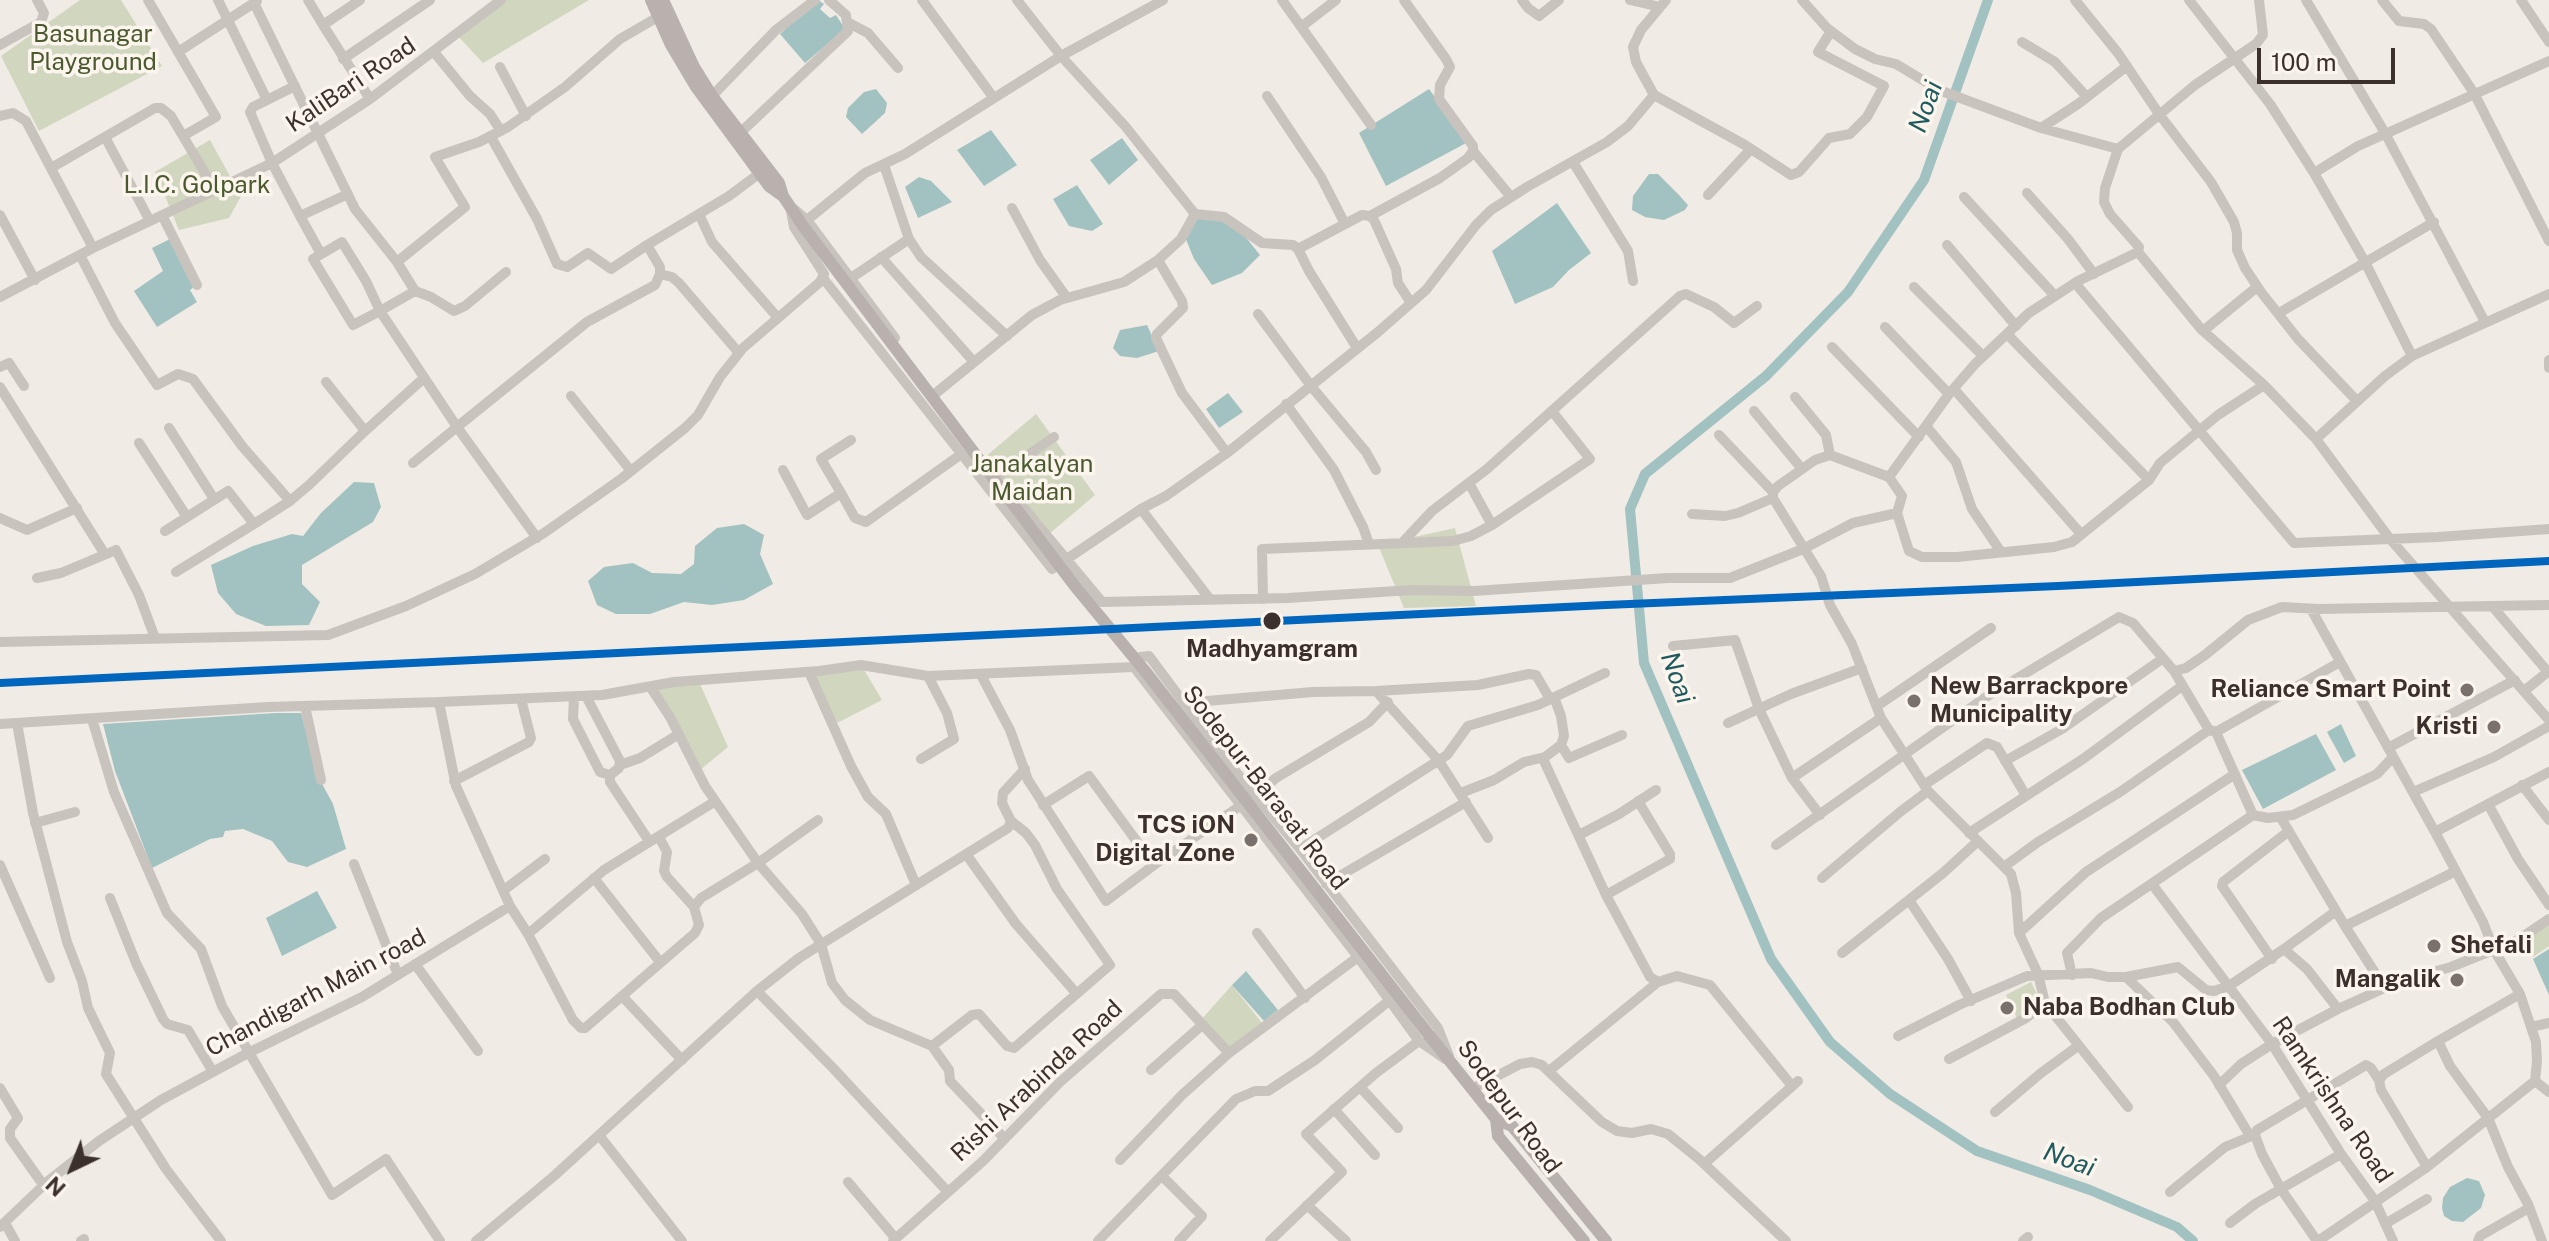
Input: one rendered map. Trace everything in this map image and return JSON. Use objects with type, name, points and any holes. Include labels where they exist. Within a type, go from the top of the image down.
[{"type":"main road","points":[[651,0],[689,77],[769,186],[786,201]]},
{"type":"main road","points":[[663,0],[682,45],[712,96],[779,183],[786,201]]},
{"type":"main road","name":"Sodepur-Barasat Road","points":[[786,201],[1074,585],[1155,684],[1424,1038]]},
{"type":"main road","name":"Sodepur Road","points":[[1424,1038],[1453,1065],[1496,1119],[1498,1136],[1584,1241]]},
{"type":"main road","points":[[1496,1119],[1512,1126],[1606,1241]]},
{"type":"street","points":[[0,45],[41,22],[44,13],[37,0]]},
{"type":"street","points":[[218,0],[267,100]]},
{"type":"street","points":[[308,0],[370,99]]},
{"type":"street","points":[[323,25],[360,0]]},
{"type":"street","points":[[343,59],[430,0]]},
{"type":"street","name":"KaliBari Road","points":[[0,297],[93,248],[272,163],[370,99],[501,0]]},
{"type":"street","points":[[712,96],[776,30],[815,0]]},
{"type":"street","points":[[740,133],[848,31],[846,15],[829,0]]},
{"type":"street","points":[[922,0],[993,97]]},
{"type":"street","points":[[1017,0],[1061,56],[1125,126],[1195,214],[1224,217],[1262,243],[1293,245],[1298,249],[1357,348]]},
{"type":"street","points":[[1163,0],[1061,56],[884,165],[865,173],[805,223],[851,278],[998,476],[1102,602],[1263,599],[1412,590],[1474,591],[1604,581],[1730,578],[1803,549],[1853,523],[1897,513]]},
{"type":"street","points":[[1282,0],[1371,125]]},
{"type":"street","points":[[1301,27],[1336,0]]},
{"type":"street","points":[[1404,0],[1450,67],[1440,85],[1439,99],[1473,146],[1473,151],[1511,197]]},
{"type":"street","points":[[1522,0],[1539,16],[1559,0]]},
{"type":"street","points":[[1630,0],[1663,3]]},
{"type":"street","points":[[1802,0],[1831,31],[1855,49],[1875,59],[1896,64],[1939,90],[2041,128],[2118,149]]},
{"type":"street","points":[[2075,0],[2211,182],[2229,211],[2237,233],[2237,250],[2257,287],[2298,339],[2357,401]]},
{"type":"street","points":[[2189,0],[2270,104],[2314,173],[2365,262],[2412,356]]},
{"type":"street","points":[[2259,0],[2263,35],[2256,44],[2195,85],[2118,149],[2105,188],[2104,202],[2110,214],[2139,247],[2138,252],[2203,331],[2264,385],[2316,439],[2390,539],[2549,720]]},
{"type":"street","points":[[2306,0],[2385,133],[2485,322]]},
{"type":"street","points":[[2382,0],[2399,21],[2424,24],[2431,29],[2474,93],[2549,241]]},
{"type":"street","points":[[2521,0],[2549,42]]},
{"type":"street","points":[[153,2],[216,117],[183,136]]},
{"type":"street","points":[[178,52],[256,2],[348,194],[372,233],[397,262],[415,291],[454,311],[465,306],[506,272]]},
{"type":"street","points":[[1663,3],[1641,30],[1633,47],[1636,62],[1654,95],[1791,175],[1799,172],[1829,138],[1850,134],[1867,117],[1884,86],[1818,52],[1831,31]]},
{"type":"street","points":[[397,262],[465,207],[435,157],[496,134],[526,116],[620,39],[658,17]]},
{"type":"street","points":[[849,23],[868,33],[898,68]]},
{"type":"street","points":[[2022,42],[2055,62],[2087,97]]},
{"type":"street","points":[[434,52],[470,96],[490,114],[496,134],[557,264],[567,267],[588,253],[611,269],[729,196],[760,173]]},
{"type":"street","points":[[2314,173],[2385,133],[2549,61]]},
{"type":"street","points":[[2041,128],[2127,66]]},
{"type":"street","points":[[500,67],[526,116]]},
{"type":"street","points":[[295,86],[253,107],[250,112],[272,163],[321,254]]},
{"type":"street","points":[[786,201],[794,227],[824,274],[823,278],[1052,569],[1227,453],[1426,290],[1491,210],[1628,126],[1654,95]]},
{"type":"street","points":[[1267,96],[1321,177],[1345,224]]},
{"type":"street","points":[[51,168],[155,108],[161,108],[171,116],[215,190]]},
{"type":"street","points":[[0,116],[13,113],[26,121],[93,248]]},
{"type":"street","points":[[105,137],[150,221]]},
{"type":"street","points":[[1708,195],[1751,149]]},
{"type":"street","points":[[1298,249],[1362,215],[1370,216],[1440,178],[1473,151]]},
{"type":"street","points":[[1573,162],[1628,251],[1633,281]]},
{"type":"street","points":[[884,165],[909,239],[937,274],[1007,336]]},
{"type":"street","points":[[2027,193],[2094,274]]},
{"type":"street","points":[[300,216],[348,194]]},
{"type":"street","points":[[1964,197],[2055,296]]},
{"type":"street","points":[[1012,208],[1040,260],[1067,298]]},
{"type":"street","points":[[699,214],[712,242],[778,318]]},
{"type":"street","points":[[936,393],[1032,315],[1067,298],[1124,282],[1158,260],[1181,239],[1195,214]]},
{"type":"street","points":[[0,215],[35,280]]},
{"type":"street","points":[[162,215],[197,285]]},
{"type":"street","points":[[1370,216],[1396,269],[1398,283],[1411,303]]},
{"type":"street","points":[[2279,313],[2434,222]]},
{"type":"street","points":[[851,278],[909,239]]},
{"type":"street","points":[[415,291],[380,311],[351,325],[314,261],[342,242],[380,311],[424,378],[537,538]]},
{"type":"street","points":[[413,463],[587,322],[655,285],[660,267],[647,245]]},
{"type":"street","points":[[1947,245],[2011,330],[2149,480]]},
{"type":"street","points":[[1889,477],[1951,392],[2011,330],[2075,283],[2138,252]]},
{"type":"street","points":[[80,255],[115,323],[157,385],[178,374],[189,375],[242,446],[290,501]]},
{"type":"street","points":[[881,257],[974,362]]},
{"type":"street","points":[[1158,260],[1183,308],[1156,338],[1182,393],[1227,453]]},
{"type":"street","points":[[660,274],[672,277],[679,283],[739,353]]},
{"type":"street","points":[[0,642],[328,635],[406,606],[475,574],[537,538],[631,471],[698,415],[720,377],[739,353],[823,278]]},
{"type":"street","points":[[2075,283],[2294,543],[2549,529]]},
{"type":"street","points":[[1914,287],[1983,356]]},
{"type":"street","points":[[2203,331],[2257,287]]},
{"type":"street","points":[[1402,543],[1432,511],[1469,483],[1680,296],[1686,294],[1714,307],[1734,323],[1757,306]]},
{"type":"street","points":[[2316,439],[2412,356],[2549,294]]},
{"type":"street","points":[[1258,314],[1311,386],[1366,452],[1376,470]]},
{"type":"street","points":[[1885,327],[1951,392],[2081,534]]},
{"type":"street","points":[[1832,347],[1919,437]]},
{"type":"street","points":[[2549,360],[2549,368]]},
{"type":"street","points":[[0,367],[9,363],[24,386]]},
{"type":"street","points":[[176,572],[290,501],[424,378]]},
{"type":"street","points":[[326,382],[365,431]]},
{"type":"street","points":[[1692,514],[1725,516],[1738,513],[1773,495],[1815,460],[1830,455],[1889,477],[1902,496],[1897,513],[1909,551],[1915,556],[1957,557],[2054,547],[2072,542],[2149,480],[2160,463],[2199,431],[2264,385]]},
{"type":"street","points":[[0,387],[104,553]]},
{"type":"street","points":[[571,396],[631,471]]},
{"type":"street","points":[[1795,397],[1826,435],[1830,455]]},
{"type":"street","points":[[1286,404],[1334,470],[1369,544]]},
{"type":"street","points":[[1263,599],[1262,549],[1453,541],[1492,525],[1590,459],[1552,411]]},
{"type":"street","points":[[1754,411],[1802,469]]},
{"type":"street","points":[[1926,426],[1956,462],[1972,509],[2001,552]]},
{"type":"street","points":[[169,428],[214,499]]},
{"type":"street","points":[[1719,435],[1773,495],[1821,576],[1830,605],[1862,668],[1881,718],[1926,788],[2011,874],[2016,893],[2019,933],[2038,974],[2045,1003],[2128,1107]]},
{"type":"street","points":[[998,476],[1054,437]]},
{"type":"street","points":[[851,440],[821,459],[855,518],[866,522],[960,455]]},
{"type":"street","points":[[139,443],[187,517]]},
{"type":"street","points":[[783,470],[807,515],[841,493]]},
{"type":"street","points":[[1469,483],[1492,525]]},
{"type":"street","points":[[165,531],[226,492],[230,492],[254,524]]},
{"type":"street","points":[[0,518],[27,530],[77,508]]},
{"type":"street","points":[[1141,509],[1209,598]]},
{"type":"street","points":[[37,578],[61,573],[113,549],[119,552],[155,638]]},
{"type":"street","points":[[2174,671],[2186,668],[2205,655],[2248,620],[2282,607],[2549,605]]},
{"type":"street","points":[[2493,607],[2548,672],[2524,691]]},
{"type":"street","points":[[2126,977],[2173,1022],[2219,1085],[2253,1136],[2281,1189],[2318,1241],[2427,1167],[2535,1081],[2536,1042],[2520,994],[2494,950],[2483,922],[2435,832],[2311,609]]},
{"type":"street","points":[[1776,845],[1986,697],[2119,617],[2133,623],[2174,671],[2212,731],[2253,815]]},
{"type":"street","points":[[1877,706],[1991,628]]},
{"type":"street","points":[[1673,646],[1735,640],[1759,709],[1792,778],[1820,815]]},
{"type":"street","points":[[1134,667],[1140,657],[1149,656],[1438,1028],[1453,1065]]},
{"type":"street","points":[[2005,761],[2062,729],[2162,659]]},
{"type":"street","points":[[2005,866],[2212,731],[2340,662]]},
{"type":"street","points":[[0,724],[305,706],[580,696],[651,688],[674,682],[861,665],[928,676],[1134,667]]},
{"type":"street","points":[[1134,667],[1390,1000],[1424,1038],[1360,1087],[1306,1136],[1342,1172],[1274,1240]]},
{"type":"street","points":[[1728,723],[1791,694],[1862,668]]},
{"type":"street","points":[[809,672],[851,766],[868,797],[886,814],[916,885]]},
{"type":"street","points":[[1300,849],[1439,761],[1468,726],[1552,698],[1605,673]]},
{"type":"street","points":[[981,675],[1010,730],[1028,780],[1106,901],[1240,806]]},
{"type":"street","points":[[1183,703],[1313,692],[1478,685],[1536,675],[1552,698],[1563,725],[1561,745],[1545,757],[1524,762],[1463,798],[1326,884]]},
{"type":"street","points":[[921,759],[954,739],[947,713],[928,676]]},
{"type":"street","points":[[2072,975],[2067,958],[2073,946],[2101,918],[2253,815],[2281,818],[2377,774],[2390,752],[2515,680]]},
{"type":"street","points":[[1969,833],[2083,759],[2182,686]]},
{"type":"street","points":[[651,688],[714,802],[758,863],[802,914],[821,944],[832,983],[845,1000],[870,1020],[932,1046],[949,1070],[950,1081],[1004,1138]]},
{"type":"street","points":[[1376,691],[1439,761],[1488,838]]},
{"type":"street","points":[[580,696],[620,765]]},
{"type":"street","points":[[580,696],[573,719],[600,772],[610,775]]},
{"type":"street","points":[[454,781],[529,742],[531,738],[521,699]]},
{"type":"street","points":[[439,702],[454,781],[510,906],[578,1026],[585,1028],[695,933],[699,925],[694,907],[664,871],[667,852],[610,782],[610,775],[620,765],[640,758],[679,734]]},
{"type":"street","points":[[1255,795],[1276,778],[1369,722],[1388,702]]},
{"type":"street","points":[[305,706],[321,780]]},
{"type":"street","points":[[1792,778],[1881,718]]},
{"type":"street","points":[[92,719],[114,792],[167,913],[201,949],[222,1006],[332,1195],[386,1159],[440,1241]]},
{"type":"street","points":[[17,723],[35,823],[67,942],[82,981],[84,998],[110,1053],[106,1074],[166,1169],[221,1241]]},
{"type":"street","points":[[2413,792],[2494,757],[2549,726]]},
{"type":"street","points":[[1561,745],[1569,758],[1622,735]]},
{"type":"street","points":[[1822,878],[1926,788],[1987,743],[1997,747],[2025,794]]},
{"type":"street","points":[[1545,757],[1544,761],[1606,895],[1650,977],[1658,982]]},
{"type":"street","points":[[932,1046],[972,1015],[979,1014],[984,1016],[1007,1046],[1014,1048],[1110,965],[1057,889],[1026,833],[1011,821],[1002,803],[1003,793],[1025,769]]},
{"type":"street","points":[[2435,832],[2549,772]]},
{"type":"street","points":[[2019,933],[2086,872],[2235,774]]},
{"type":"street","points":[[1043,805],[1089,776],[1154,865]]},
{"type":"street","points":[[2522,785],[2549,820]]},
{"type":"street","points":[[1579,835],[1656,790]]},
{"type":"street","points":[[1606,895],[1670,859],[1670,854],[1638,801]]},
{"type":"street","points":[[528,934],[594,878],[714,802]]},
{"type":"street","points":[[2488,804],[2518,859],[2549,905]]},
{"type":"street","points":[[35,823],[75,812]]},
{"type":"street","points":[[2281,818],[2384,987]]},
{"type":"street","points":[[694,907],[701,898],[758,863],[818,820]]},
{"type":"street","points":[[478,1241],[757,991],[799,958],[1004,831],[1011,821]]},
{"type":"street","points":[[2272,959],[2222,886],[2223,882],[2289,831]]},
{"type":"street","points":[[1842,953],[1978,841]]},
{"type":"street","points":[[966,854],[1016,924],[1076,993]]},
{"type":"street","points":[[504,890],[545,859]]},
{"type":"street","points":[[354,864],[398,975]]},
{"type":"street","points":[[0,865],[50,978]]},
{"type":"street","points":[[2345,926],[2456,871]]},
{"type":"street","points":[[594,878],[660,962]]},
{"type":"street","name":"Ramkrishna Road","points":[[2152,884],[2272,1044],[2341,1154],[2375,1201],[2393,1241]]},
{"type":"street","points":[[110,898],[163,1019],[167,1024],[188,1030],[213,1072]]},
{"type":"street","points":[[1909,900],[1971,1001]]},
{"type":"street","name":"Chandigarh Main road","points":[[2,1225],[99,1141],[161,1100],[323,1017],[510,906]]},
{"type":"street","points":[[1898,1036],[1971,1001],[2038,974],[2091,973],[2126,977],[2178,967],[2206,990],[2214,991],[2229,986],[2272,959],[2336,911]]},
{"type":"street","points":[[2219,1085],[2241,1064],[2272,1044],[2338,1009],[2384,987],[2518,940],[2549,919]]},
{"type":"street","points":[[1257,933],[1305,998]]},
{"type":"street","points":[[2284,949],[2307,969],[2338,1009]]},
{"type":"street","points":[[1120,1160],[1182,1095],[1229,1053],[1358,957]]},
{"type":"street","points":[[415,964],[478,1051]]},
{"type":"street","points":[[1549,1071],[1658,982],[1671,976],[1710,985],[1795,1084],[1704,1164]]},
{"type":"street","points":[[757,991],[947,1191]]},
{"type":"street","name":"Rishi Arabinda Road","points":[[895,1240],[983,1161],[1060,1082],[1161,994],[1174,994],[1229,1053]]},
{"type":"street","points":[[2379,1080],[2438,1041],[2520,994]]},
{"type":"street","points":[[622,996],[682,1060]]},
{"type":"street","points":[[1098,1241],[1236,1099],[1255,1091],[1268,1091],[1315,1060],[1390,1000]]},
{"type":"street","points":[[1949,1059],[2026,1018],[2045,1003]]},
{"type":"street","points":[[2531,1027],[2549,1023]]},
{"type":"street","points":[[1151,1070],[1202,1025]]},
{"type":"street","points":[[2438,1041],[2450,1066],[2488,1118],[2542,1241]]},
{"type":"street","points":[[1995,1112],[2078,1046]]},
{"type":"street","points":[[1472,1089],[1520,1064],[1532,1062],[1542,1065],[1602,1122],[1617,1131],[1632,1133],[1651,1129],[1668,1134],[1786,1241]]},
{"type":"street","points":[[2170,1192],[2225,1147],[2253,1136],[2257,1130],[2366,1065],[2379,1080],[2381,1090],[2427,1167]]},
{"type":"street","points":[[2535,1081],[2549,1090]]},
{"type":"street","points":[[1360,1087],[1398,1128]]},
{"type":"street","points":[[0,1088],[18,1118],[10,1129],[10,1138],[44,1186]]},
{"type":"street","points":[[0,1110],[11,1104]]},
{"type":"street","points":[[1334,1109],[1375,1155]]},
{"type":"street","points":[[599,1135],[682,1241]]},
{"type":"street","points":[[2230,1223],[2341,1154]]},
{"type":"street","points":[[1162,1176],[1202,1216],[1179,1241]]},
{"type":"street","points":[[848,1182],[895,1240]]},
{"type":"street","points":[[2385,1224],[2427,1199]]},
{"type":"street","points":[[1307,1205],[1345,1241]]},
{"type":"street","points":[[2478,1241],[2480,1236],[2529,1208]]},
{"type":"street","points":[[2,1225],[15,1241]]},
{"type":"green space","name":"Basunagar Playground","points":[[80,0],[121,0],[162,66],[39,131],[1,56]]},
{"type":"green space","points":[[498,0],[589,0],[483,63],[456,34]]},
{"type":"green space","name":"L.I.C. Golpark","points":[[210,140],[241,196],[229,218],[179,230],[155,172]]},
{"type":"green space","name":"Janakalyan Maidan","points":[[1036,414],[1095,495],[1035,546],[972,468]]},
{"type":"green space","points":[[1455,528],[1476,606],[1404,608],[1378,545]]},
{"type":"green space","points":[[863,668],[882,700],[835,724],[814,675]]},
{"type":"green space","points":[[700,684],[728,747],[700,770],[655,687]]},
{"type":"green space","points":[[2549,923],[2549,946],[2533,957],[2523,942]]},
{"type":"green space","points":[[2031,982],[2041,1002],[2017,1018],[2006,995]]},
{"type":"green space","points":[[1232,985],[1262,1023],[1228,1049],[1200,1021]]},
{"type":"water","points":[[818,0],[824,4],[820,9],[830,18],[836,15],[845,29],[805,63],[780,34]]},
{"type":"water","points":[[876,89],[887,103],[885,113],[862,134],[846,117],[848,108],[864,92]]},
{"type":"water","points":[[1429,89],[1468,142],[1386,186],[1359,133]]},
{"type":"water","points":[[991,130],[1017,165],[984,186],[957,150]]},
{"type":"water","points":[[1122,138],[1138,160],[1109,185],[1090,160]]},
{"type":"water","points":[[1649,174],[1658,174],[1678,194],[1688,205],[1685,210],[1664,220],[1645,217],[1632,210],[1633,196]]},
{"type":"water","points":[[919,177],[931,181],[952,202],[918,218],[905,187]]},
{"type":"water","points":[[1077,185],[1103,224],[1092,231],[1069,226],[1053,199]]},
{"type":"water","points":[[1557,203],[1591,253],[1553,287],[1515,304],[1492,251]]},
{"type":"water","points":[[1208,214],[1224,220],[1244,235],[1260,255],[1242,273],[1212,285],[1194,259],[1185,237],[1192,221]]},
{"type":"water","points":[[172,238],[195,286],[190,290],[197,302],[157,327],[134,291],[163,271],[152,248]]},
{"type":"water","points":[[1147,325],[1159,351],[1137,358],[1120,356],[1113,348],[1120,330]]},
{"type":"water","points":[[1228,393],[1243,412],[1219,428],[1206,409]]},
{"type":"water","points":[[354,482],[374,483],[381,507],[373,522],[302,565],[302,584],[320,602],[309,625],[266,626],[236,614],[218,593],[211,565],[253,546],[292,534],[303,536],[321,513]]},
{"type":"water","points":[[744,524],[764,535],[760,554],[773,584],[744,600],[712,605],[684,602],[650,614],[616,614],[597,605],[588,581],[604,567],[633,563],[652,573],[681,574],[694,564],[695,546],[717,528]]},
{"type":"water","points":[[301,713],[321,782],[333,804],[346,849],[307,867],[288,862],[272,841],[243,829],[225,831],[223,837],[210,839],[152,868],[115,771],[103,724]]},
{"type":"water","points":[[2341,724],[2356,756],[2344,763],[2327,732]]},
{"type":"water","points":[[2316,734],[2336,770],[2263,809],[2242,770]]},
{"type":"water","points":[[317,891],[337,928],[282,956],[266,918]]},
{"type":"water","points":[[2549,949],[2549,995],[2533,959]]},
{"type":"water","points":[[1246,971],[1278,1010],[1264,1021],[1232,985]]},
{"type":"water","points":[[2467,1178],[2479,1181],[2485,1195],[2481,1208],[2463,1222],[2452,1221],[2444,1216],[2443,1198],[2450,1187]]},
{"type":"waterway","name":"Noai","points":[[1988,0],[1924,180],[1848,292],[1766,376],[1645,474],[1630,509],[1644,663],[1771,959],[1830,1042],[1890,1094],[1977,1151],[2090,1190],[2177,1227],[2193,1241]]},
{"type":"transit line","points":[[0,683],[2549,561]]},
{"type":"place","name":"Madhyamgram","points":[[1272,621]]},
{"type":"place","name":"Reliance Smart Point","points":[[2467,690]]},
{"type":"place","name":"New Barrackpore Municipality","points":[[1914,701]]},
{"type":"place","name":"Kristi","points":[[2494,727]]},
{"type":"place","name":"TCS iON Digital Zone","points":[[1251,840]]},
{"type":"place","name":"Shefali","points":[[2434,946]]},
{"type":"place","name":"Mangalik","points":[[2457,980]]},
{"type":"place","name":"Naba Bodhan Club","points":[[2007,1008]]}]
